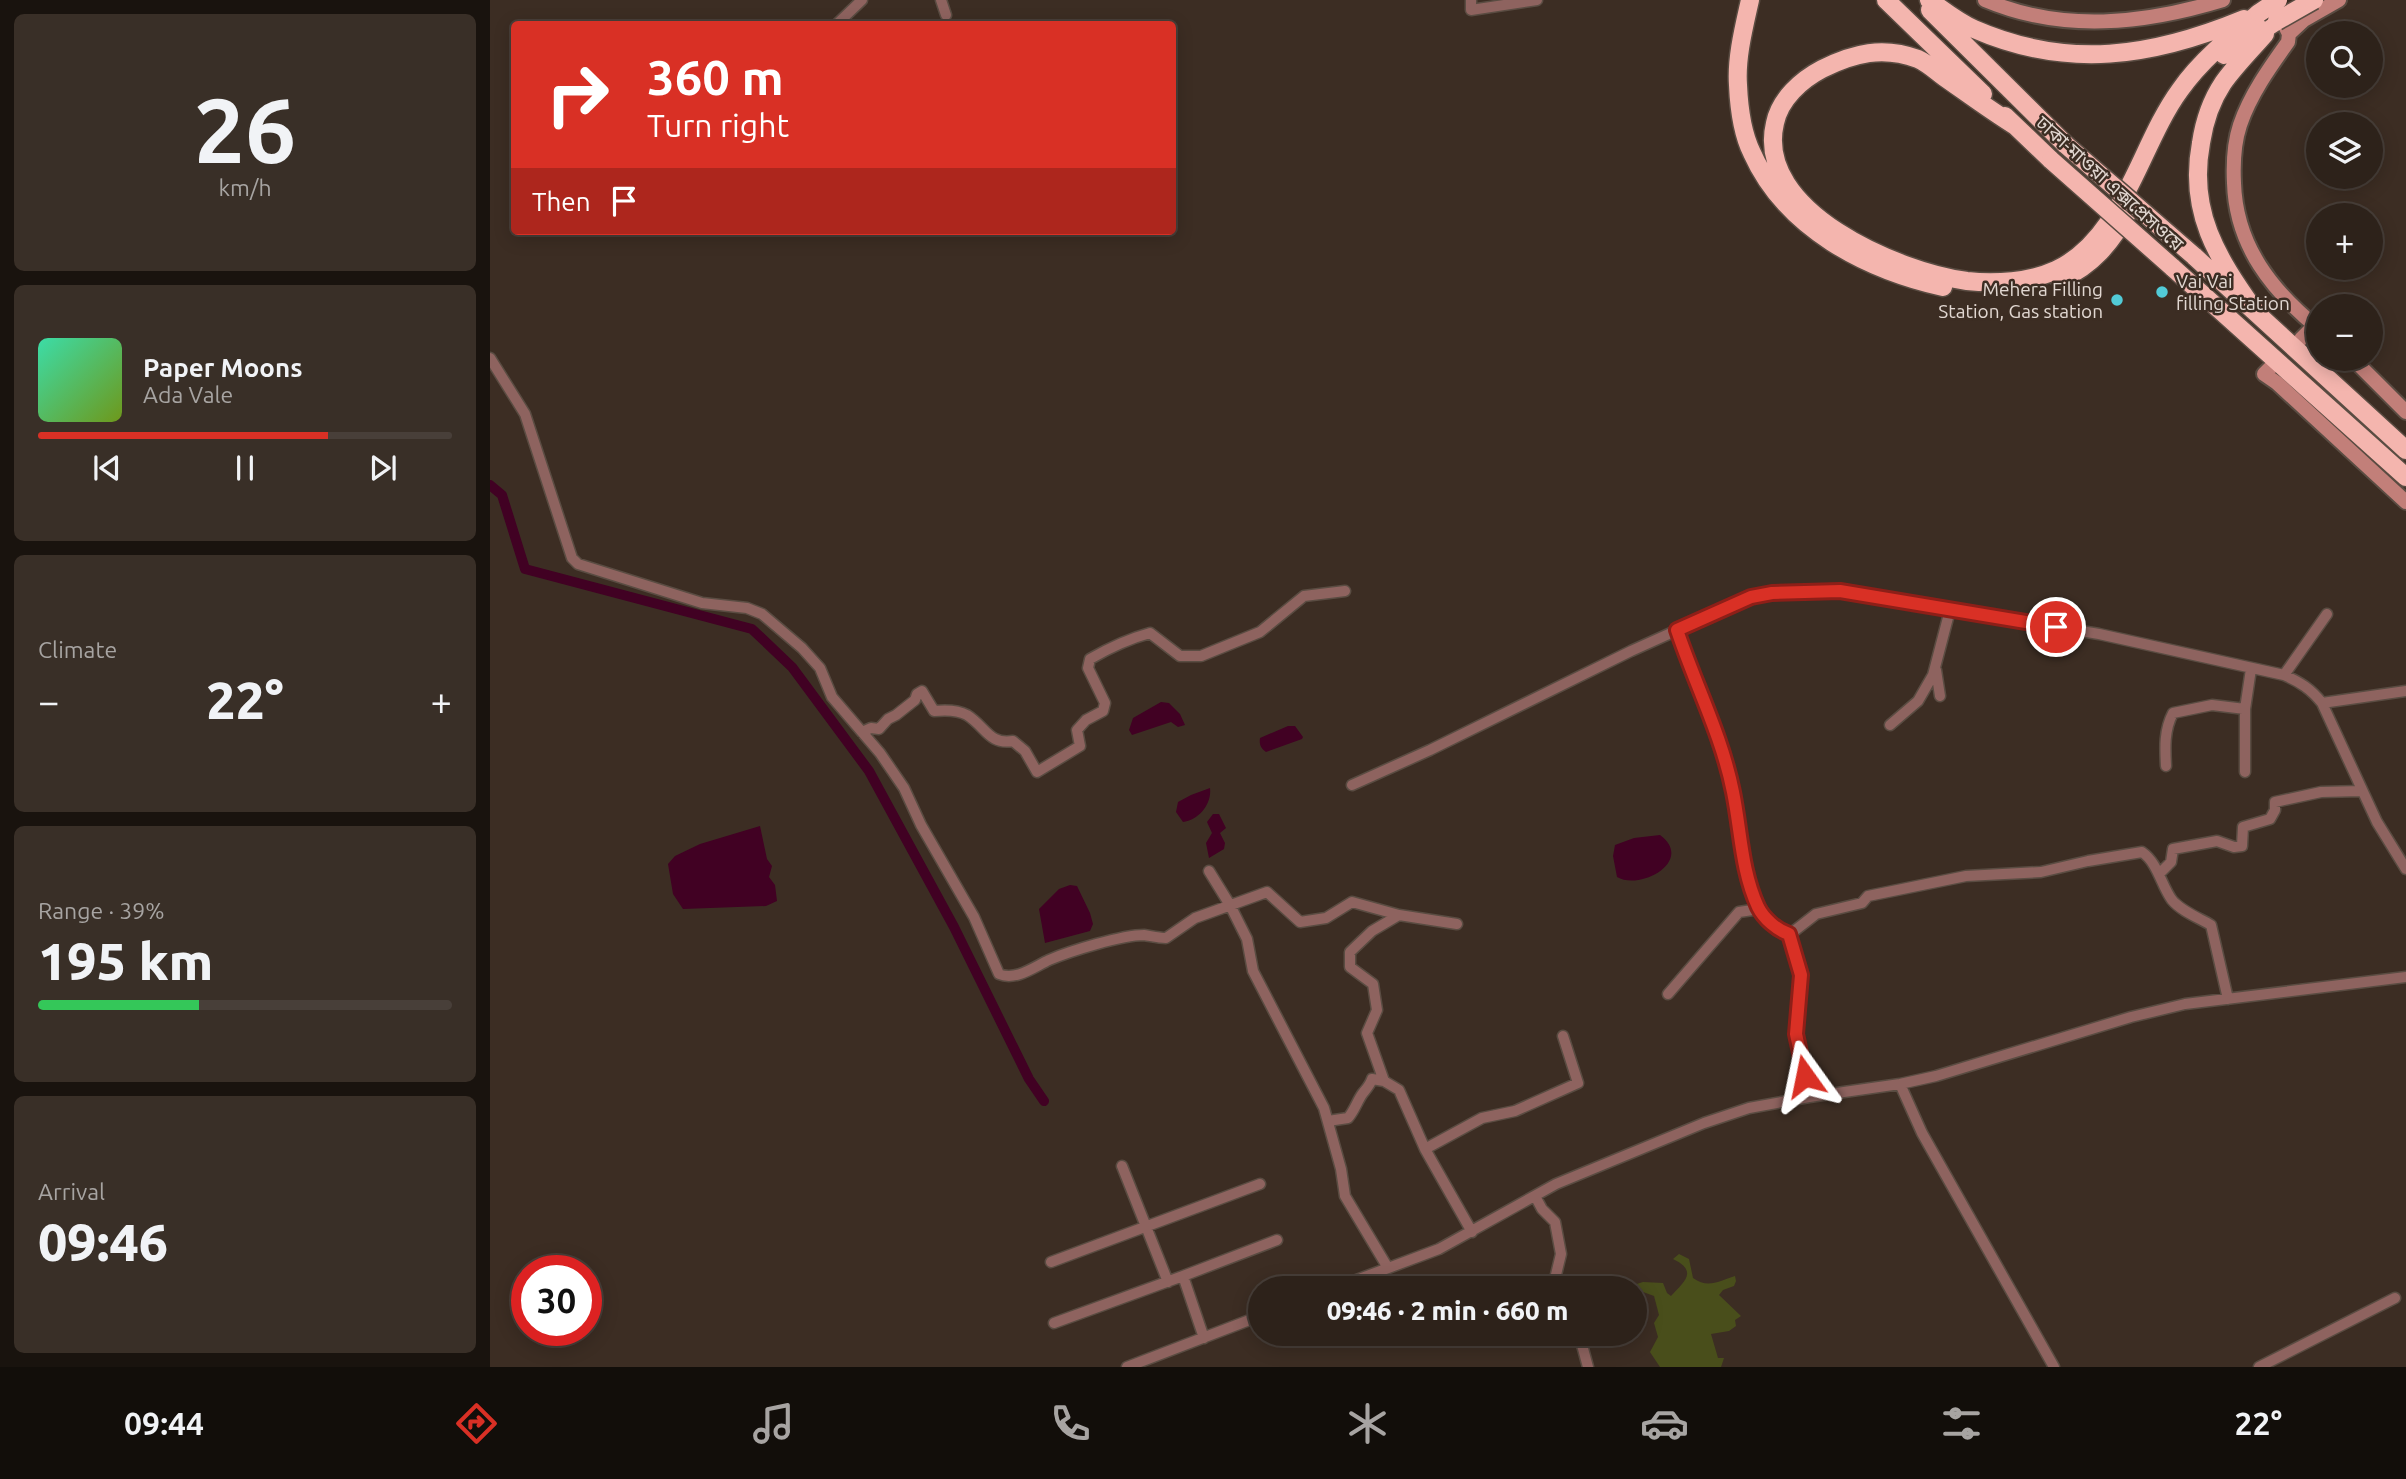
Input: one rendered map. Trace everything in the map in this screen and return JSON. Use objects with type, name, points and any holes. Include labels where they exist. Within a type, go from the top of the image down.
[{"type":"highway","points":[[1749,0],[1737,82],[1741,118],[1751,152],[1768,183],[1826,239],[1867,263],[1906,278],[1972,292],[2033,289],[2063,279],[2085,266],[2116,235],[2194,87],[2231,49],[2283,27]]},
{"type":"highway","name":"ঢাকা-মাওয়া এক্সপ্রেসওয়ে","points":[[1886,0],[2051,160],[2406,477]]},
{"type":"highway","name":"ঢাকা-মাওয়া এক্সপ্রেসওয়ে","points":[[1920,0],[2066,145],[2255,311],[2406,450]]},
{"type":"highway","points":[[1929,0],[1972,28],[2024,45],[2067,54],[2138,52],[2185,42],[2278,0]]},
{"type":"highway","points":[[2255,311],[2227,270],[2208,234],[2198,202],[2196,166],[2205,122],[2222,84],[2314,0]]},
{"type":"highway","points":[[2014,125],[1920,60],[1892,52],[1868,51],[1842,59],[1816,72],[1794,89],[1781,104],[1772,141],[1779,172],[1797,198],[1818,217],[1871,250],[1903,263],[1968,281],[1992,282],[2031,278],[2056,270],[2077,257],[2096,238],[2119,204],[2179,91],[2208,58],[2265,6]]},
{"type":"main road","points":[[1985,0],[2032,14],[2112,23],[2166,16],[2223,0]]},
{"type":"main road","points":[[2283,27],[2304,20],[2339,0]]},
{"type":"main road","points":[[2265,6],[2283,27],[2288,41],[2247,108],[2240,125],[2235,144],[2234,203],[2249,250],[2265,276],[2281,296],[2306,319]]},
{"type":"main road","points":[[2301,339],[2306,335]]},
{"type":"main road","points":[[2271,367],[2264,374],[2406,502]]},
{"type":"main road","points":[[2365,371],[2406,412]]},
{"type":"street","points":[[840,21],[862,0]]},
{"type":"street","points":[[941,0],[946,15]]},
{"type":"street","points":[[1471,0],[1471,10],[1537,0]]},
{"type":"street","points":[[490,358],[526,414],[572,558],[578,564],[702,603],[747,608],[762,614],[802,648],[820,668],[832,696],[904,788],[921,825],[974,917],[999,974],[1019,974],[1052,959],[1112,941],[1144,935],[1166,938],[1195,918],[1267,892],[1300,922],[1326,918],[1352,902],[1399,915],[1457,924]]},
{"type":"street","points":[[862,732],[871,728],[878,729],[915,700],[922,691],[934,711],[964,713],[986,730],[992,739],[1002,743],[1013,741],[1025,751],[1037,772],[1080,746],[1077,730],[1086,720],[1102,711],[1105,703],[1088,668],[1090,659],[1103,651],[1131,638],[1150,633],[1180,656],[1201,656],[1260,632],[1304,596],[1345,591]]},
{"type":"street","points":[[1352,785],[1751,597],[1772,593],[1840,591],[2099,634],[2284,676],[2312,691],[2322,703],[2361,791],[2406,869]]},
{"type":"street","points":[[1890,725],[1918,701],[1933,675],[1950,610]]},
{"type":"street","points":[[2284,676],[2327,614]]},
{"type":"street","points":[[1677,630],[1693,678],[1718,737],[1733,791],[1742,856],[1759,909],[1778,930],[1789,934]]},
{"type":"street","points":[[1935,666],[1940,696]]},
{"type":"street","points":[[2245,772],[2245,709],[2251,669]]},
{"type":"street","points":[[2322,703],[2406,691]]},
{"type":"street","points":[[2166,766],[2165,743],[2168,723],[2173,713],[2212,705],[2245,709]]},
{"type":"street","points":[[2159,874],[2171,862],[2173,849],[2217,841],[2234,847],[2242,846],[2243,827],[2270,818],[2275,810],[2275,802],[2321,792],[2361,791]]},
{"type":"street","points":[[1789,934],[1816,914],[1862,903],[1868,896],[1966,876],[2041,872],[2142,852],[2147,855],[2173,901],[2211,925],[2228,999]]},
{"type":"street","points":[[1209,871],[1247,939],[1253,971],[1324,1108],[1341,1169],[1345,1196],[1388,1268]]},
{"type":"street","points":[[1668,994],[1739,912],[1759,909]]},
{"type":"street","points":[[1384,1081],[1367,1033],[1377,1010],[1373,984],[1350,967],[1350,952],[1372,931],[1399,915]]},
{"type":"street","points":[[1789,934],[1801,975],[1796,1034],[1809,1097]]},
{"type":"street","points":[[1367,1276],[1422,1257],[1556,1184],[1749,1108],[1936,1076],[2131,1017],[2185,1004],[2406,977]]},
{"type":"street","points":[[1425,1149],[1482,1118],[1515,1111],[1578,1083],[1563,1036]]},
{"type":"street","points":[[1328,1121],[1348,1118],[1373,1079],[1384,1081],[1399,1090],[1425,1149],[1472,1232]]},
{"type":"street","points":[[1900,1084],[1922,1133],[2054,1367]]},
{"type":"street","points":[[1122,1166],[1168,1282]]},
{"type":"street","points":[[1051,1262],[1260,1184]]},
{"type":"street","points":[[1535,1196],[1542,1209],[1555,1222],[1560,1254],[1555,1276]]},
{"type":"street","points":[[1054,1323],[1277,1240]]},
{"type":"street","points":[[1183,1276],[1204,1338]]},
{"type":"street","points":[[2259,1367],[2395,1298]]},
{"type":"street","points":[[1127,1367],[1248,1321]]},
{"type":"street","points":[[1582,1346],[1588,1367]]},
{"type":"green space","points":[[1679,1254],[1689,1259],[1693,1278],[1704,1283],[1714,1283],[1735,1276],[1734,1286],[1723,1290],[1719,1295],[1741,1316],[1735,1320],[1736,1326],[1729,1331],[1711,1334],[1718,1358],[1724,1358],[1721,1367],[1660,1367],[1650,1352],[1658,1337],[1654,1323],[1659,1315],[1654,1296],[1647,1293],[1647,1282],[1663,1283],[1671,1296],[1684,1282],[1687,1273],[1686,1268],[1673,1259]]},
{"type":"shaded area","points":[[1161,702],[1169,703],[1180,714],[1185,725],[1178,727],[1171,722],[1132,735],[1129,730],[1133,718]]},
{"type":"shaded area","points":[[1288,726],[1295,726],[1302,739],[1266,752],[1260,744],[1260,738]]},
{"type":"shaded area","points":[[1210,788],[1207,805],[1199,815],[1183,822],[1176,812],[1178,802]]},
{"type":"shaded area","points":[[1213,814],[1219,814],[1226,828],[1220,833],[1225,843],[1224,849],[1209,858],[1206,843],[1212,833],[1207,822]]},
{"type":"shaded area","points":[[760,826],[767,859],[772,866],[769,877],[775,885],[777,901],[766,906],[683,909],[673,894],[668,864],[675,856],[700,844]]},
{"type":"shaded area","points":[[1660,835],[1669,845],[1671,855],[1660,871],[1638,880],[1617,877],[1613,856],[1615,845],[1634,838]]},
{"type":"shaded area","points":[[1070,885],[1077,886],[1090,913],[1093,924],[1090,931],[1045,943],[1039,909],[1059,889]]},
{"type":"waterway","points":[[490,485],[502,495],[525,569],[752,629],[792,667],[869,771],[954,927],[1029,1079],[1044,1101]]},
{"type":"place","name":"Vai Vai filling Station","points":[[2162,292]]},
{"type":"place","name":"Mehera Filling Station, Gas station","points":[[2117,300]]},
{"type":"route","points":[[1805,1076],[1796,1034],[1801,975],[1789,934],[1778,930],[1759,909],[1742,856],[1733,791],[1718,737],[1693,678],[1677,630],[1751,597],[1772,593],[1840,591],[2056,627]]}]
